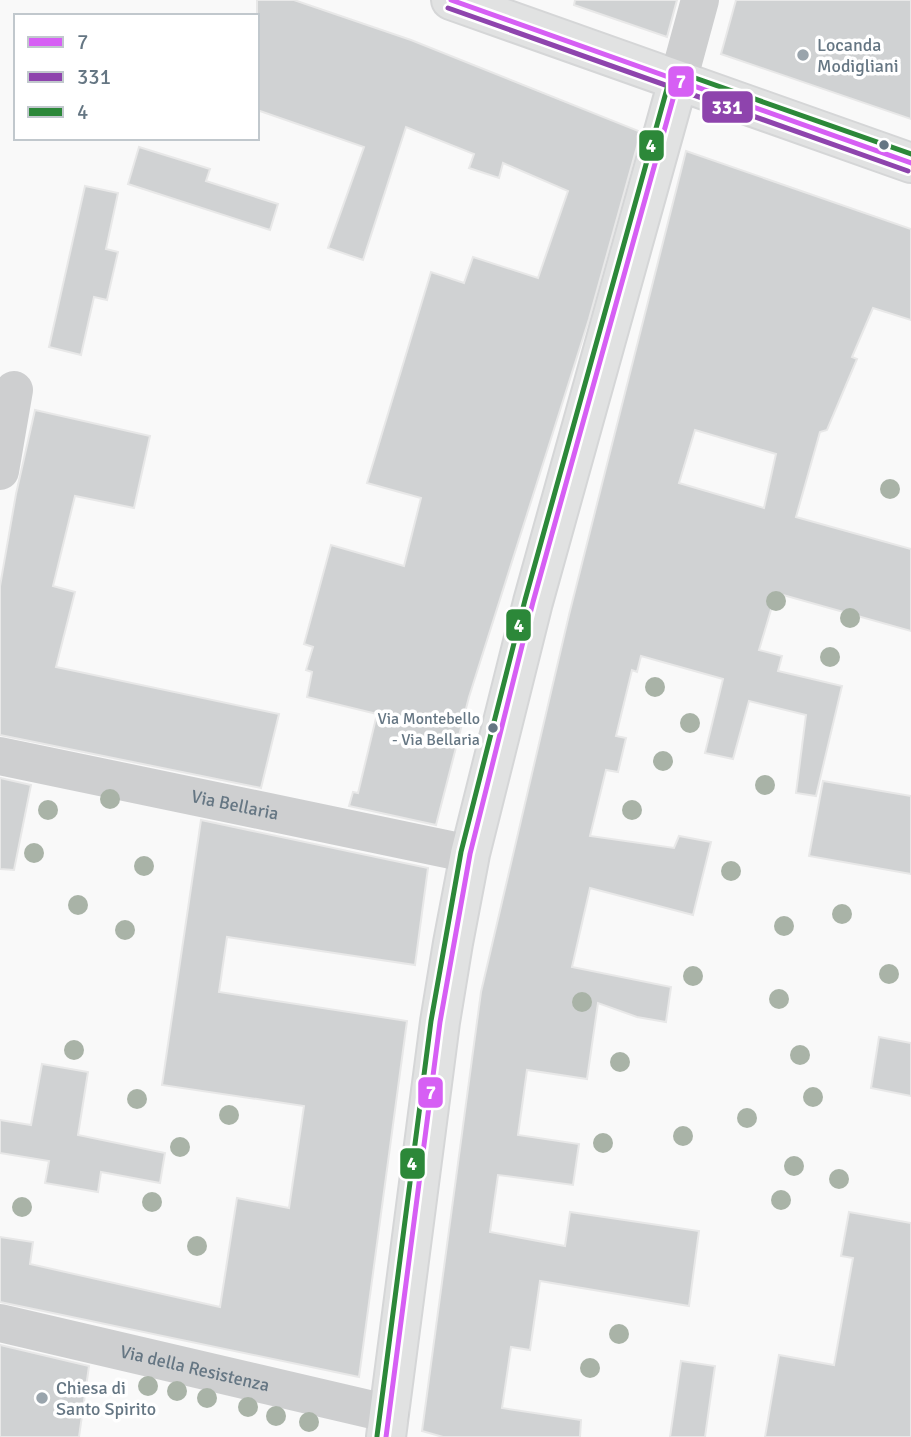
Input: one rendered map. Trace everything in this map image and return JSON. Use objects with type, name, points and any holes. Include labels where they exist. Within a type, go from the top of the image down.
[{"type":"street","points":[[451,0],[911,163]]},
{"type":"street","points":[[388,1425],[440,1022],[470,854],[533,602],[700,0]]},
{"type":"street","points":[[0,471],[14,390]]},
{"type":"street","name":"Via Bellaria","points":[[0,756],[470,854]]},
{"type":"street","name":"Via della Resistenza","points":[[0,1323],[388,1425]]},
{"type":"building","points":[[257,0],[294,0],[411,40],[641,132],[589,319],[469,697],[436,825],[349,806],[353,792],[358,793],[377,714],[307,697],[312,672],[306,670],[313,647],[304,644],[331,545],[404,566],[421,498],[367,483],[431,272],[464,283],[473,257],[538,278],[568,191],[503,163],[499,178],[469,168],[474,154],[406,127],[363,260],[328,248],[364,147],[259,111]]},
{"type":"building","points":[[575,0],[677,0],[667,37],[574,5]]},
{"type":"building","points":[[736,0],[911,0],[911,119],[721,54]]},
{"type":"building","points":[[139,147],[210,169],[206,181],[278,204],[270,230],[128,184]]},
{"type":"building","points":[[686,151],[911,229],[911,320],[873,308],[852,357],[857,359],[827,430],[820,432],[796,517],[911,549],[911,631],[776,593],[759,650],[782,656],[778,671],[842,686],[816,796],[796,793],[806,715],[749,701],[733,759],[705,753],[723,679],[641,656],[637,672],[632,670],[616,736],[626,738],[618,772],[606,770],[590,836],[674,848],[679,836],[711,842],[693,915],[590,888],[572,967],[671,987],[666,1022],[637,1017],[598,1003],[587,1079],[527,1070],[518,1135],[579,1144],[573,1185],[498,1175],[490,1232],[565,1246],[570,1212],[699,1231],[689,1306],[540,1281],[530,1350],[511,1347],[502,1408],[581,1420],[580,1437],[443,1437],[422,1431],[481,992],[569,615]],"holes":[[[695,430],[776,454],[764,508],[679,483]]]},
{"type":"building","points":[[85,186],[118,193],[106,249],[118,252],[107,300],[94,297],[81,355],[49,347]]},
{"type":"building","points":[[35,410],[150,436],[134,508],[75,496],[53,586],[75,592],[56,667],[279,714],[261,788],[0,735],[0,586],[16,494]]},
{"type":"building","points":[[0,778],[31,785],[14,870],[0,869]]},
{"type":"building","points":[[823,781],[911,796],[911,874],[809,856]]},
{"type":"building","points":[[201,820],[428,868],[415,965],[227,937],[219,992],[407,1021],[359,1377],[0,1302],[0,1237],[33,1242],[30,1264],[220,1307],[237,1198],[289,1208],[304,1106],[162,1085]]},
{"type":"building","points":[[879,1037],[911,1043],[911,1096],[871,1088]]},
{"type":"building","points":[[42,1064],[88,1072],[78,1135],[165,1153],[160,1183],[101,1172],[98,1192],[45,1183],[49,1161],[0,1153],[0,1120],[31,1125]]},
{"type":"building","points":[[849,1212],[911,1223],[911,1437],[765,1437],[779,1355],[834,1365],[853,1258],[841,1256]]},
{"type":"building","name":"Chiesa di Santo Spirito","points":[[0,1345],[89,1366],[79,1437],[0,1437]]},
{"type":"building","points":[[681,1361],[715,1366],[705,1437],[670,1437]]},
{"type":"transit line","name":"7","points":[[451,0],[911,163]]},
{"type":"transit line","name":"331","points":[[448,8],[908,171]]},
{"type":"transit line","name":"4","points":[[377,1436],[431,1021],[461,852],[525,600],[670,78],[674,73],[681,73],[911,154]]},
{"type":"transit line","name":"7","points":[[386,1437],[440,1022],[470,854],[533,602],[678,81]]},
{"type":"place","name":"Locanda Modigliani","points":[[803,55]]},
{"type":"place","name":"Via Montebello - Via Bellaria","points":[[493,728]]},
{"type":"place","name":"Chiesa di Santo Spirito","points":[[42,1398]]}]
